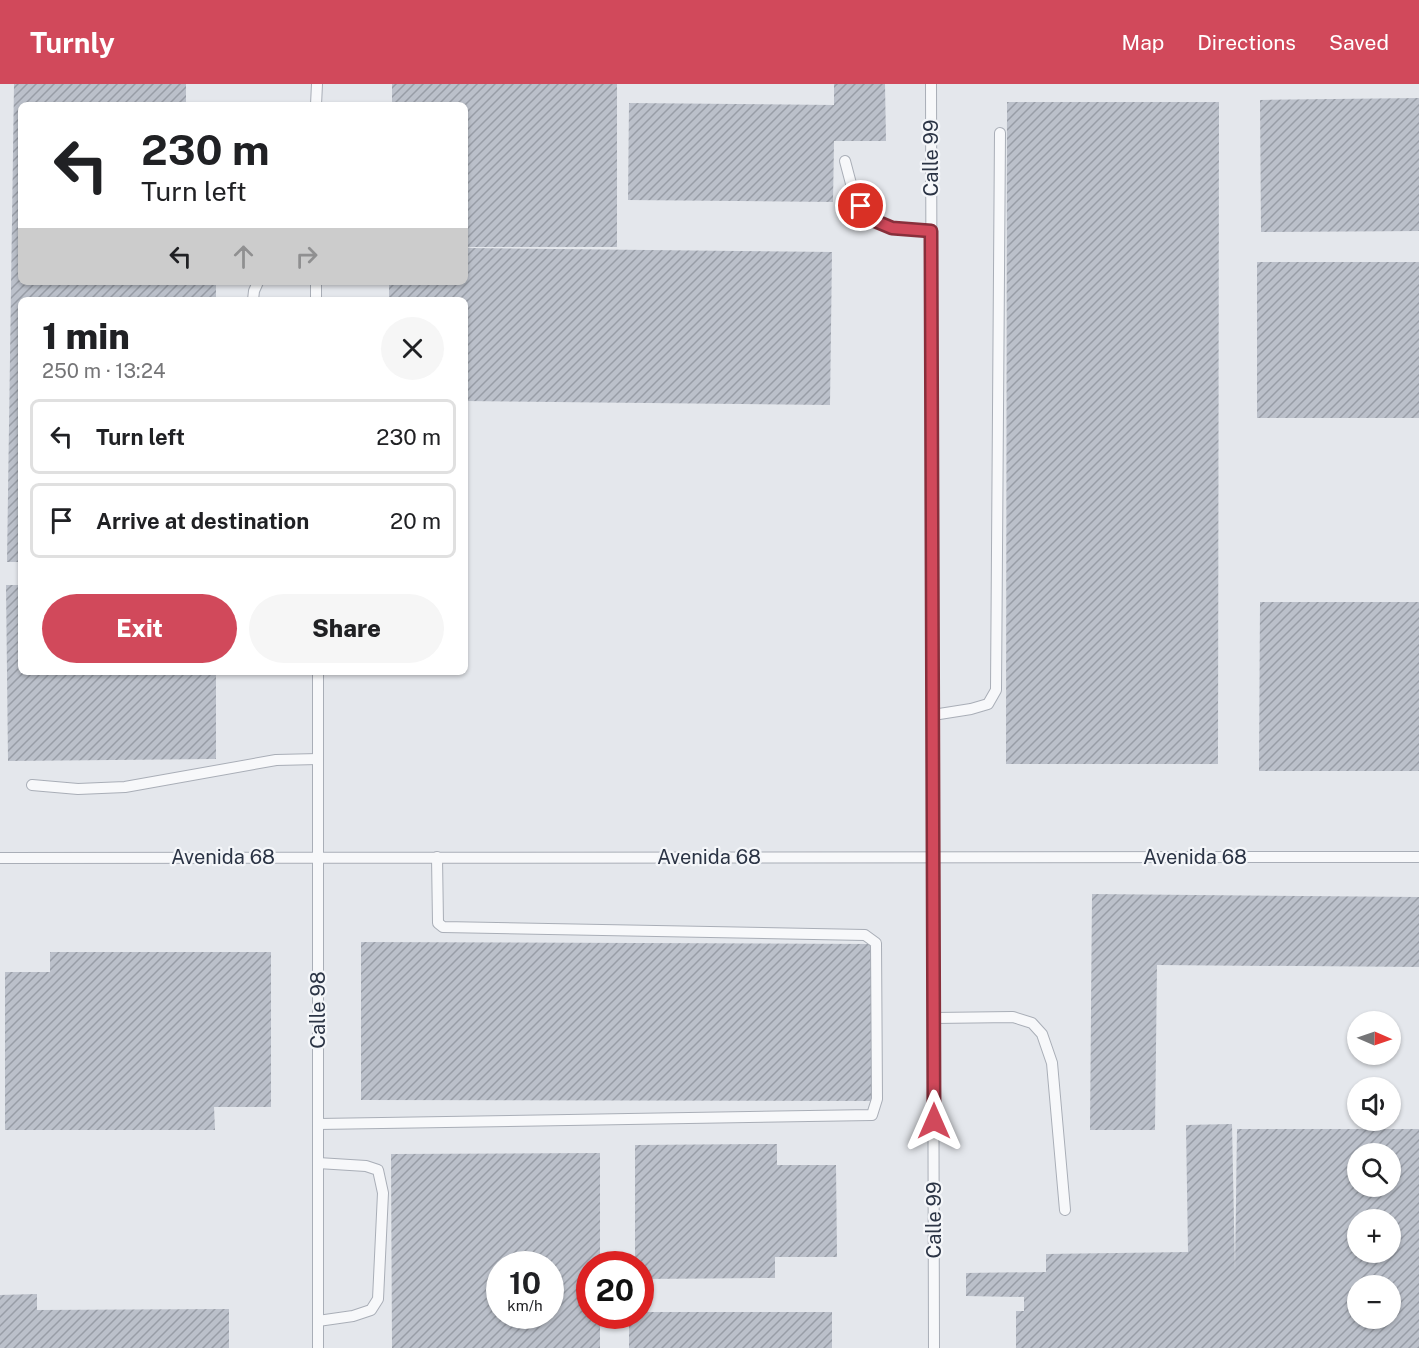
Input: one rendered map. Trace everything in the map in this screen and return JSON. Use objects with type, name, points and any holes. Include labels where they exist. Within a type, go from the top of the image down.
[{"type":"lane","points":[[316,84],[316,102]]},
{"type":"lane","name":"Calle 99","points":[[931,84],[934,1348]]},
{"type":"lane","points":[[933,715],[971,710],[988,704],[996,690],[1000,133]]},
{"type":"lane","points":[[845,161],[854,195],[868,218],[892,228],[931,231]]},
{"type":"lane","name":"Calle 98","points":[[318,675],[318,1348]]},
{"type":"lane","points":[[32,786],[78,789],[125,787],[276,760],[318,759]]},
{"type":"lane","points":[[318,1124],[872,1115],[877,1099],[876,943],[865,935],[443,927],[438,922],[436,857]]},
{"type":"lane","name":"Avenida 68","points":[[0,858],[1419,857]]},
{"type":"lane","points":[[933,1018],[1013,1017],[1032,1023],[1042,1034],[1052,1063],[1065,1210]]},
{"type":"lane","points":[[318,1163],[366,1166],[378,1170],[383,1193],[378,1299],[371,1310],[353,1316],[318,1321]]},
{"type":"building","points":[[14,84],[186,84],[186,102],[18,102],[18,285],[216,285],[216,297],[18,297],[18,562],[7,562]]},
{"type":"building","points":[[392,84],[617,84],[617,247],[468,247],[468,102],[392,102]]},
{"type":"building","points":[[834,84],[885,84],[886,141],[834,141],[833,202],[628,200],[629,103],[834,105]]},
{"type":"building","points":[[1419,98],[1419,231],[1261,232],[1260,100]]},
{"type":"building","points":[[1007,102],[1219,102],[1218,764],[1006,764]]},
{"type":"building","points":[[468,248],[832,252],[830,405],[468,401],[468,297],[389,297],[389,285],[468,285]]},
{"type":"building","points":[[1257,262],[1419,262],[1419,418],[1257,418]]},
{"type":"building","points":[[6,585],[18,585],[18,675],[216,675],[216,759],[8,761]]},
{"type":"building","points":[[1260,602],[1419,602],[1419,771],[1259,771]]},
{"type":"building","points":[[1092,894],[1419,897],[1419,967],[1157,965],[1155,1130],[1090,1130]]},
{"type":"building","points":[[361,942],[871,944],[871,1101],[361,1100]]},
{"type":"building","points":[[50,952],[271,952],[271,1107],[214,1107],[215,1130],[5,1130],[5,972],[50,972]]},
{"type":"building","points":[[1232,1124],[1235,1272],[1237,1129],[1401,1131],[1401,1129],[1419,1129],[1419,1348],[1016,1348],[1016,1311],[1024,1311],[1024,1297],[966,1296],[966,1273],[1046,1272],[1046,1254],[1188,1252],[1186,1125]]},
{"type":"building","points":[[777,1144],[777,1165],[836,1165],[837,1257],[775,1257],[775,1278],[654,1279],[654,1251],[635,1251],[635,1145]]},
{"type":"building","points":[[600,1153],[600,1251],[576,1251],[576,1329],[600,1329],[600,1348],[392,1348],[391,1154]]},
{"type":"building","points":[[37,1294],[37,1310],[229,1309],[229,1348],[0,1348],[0,1295]]},
{"type":"building","points":[[654,1312],[832,1312],[832,1348],[629,1348],[629,1329],[654,1329]]},
{"type":"route","points":[[861,206],[868,218],[892,228],[931,231],[934,1121]]}]
